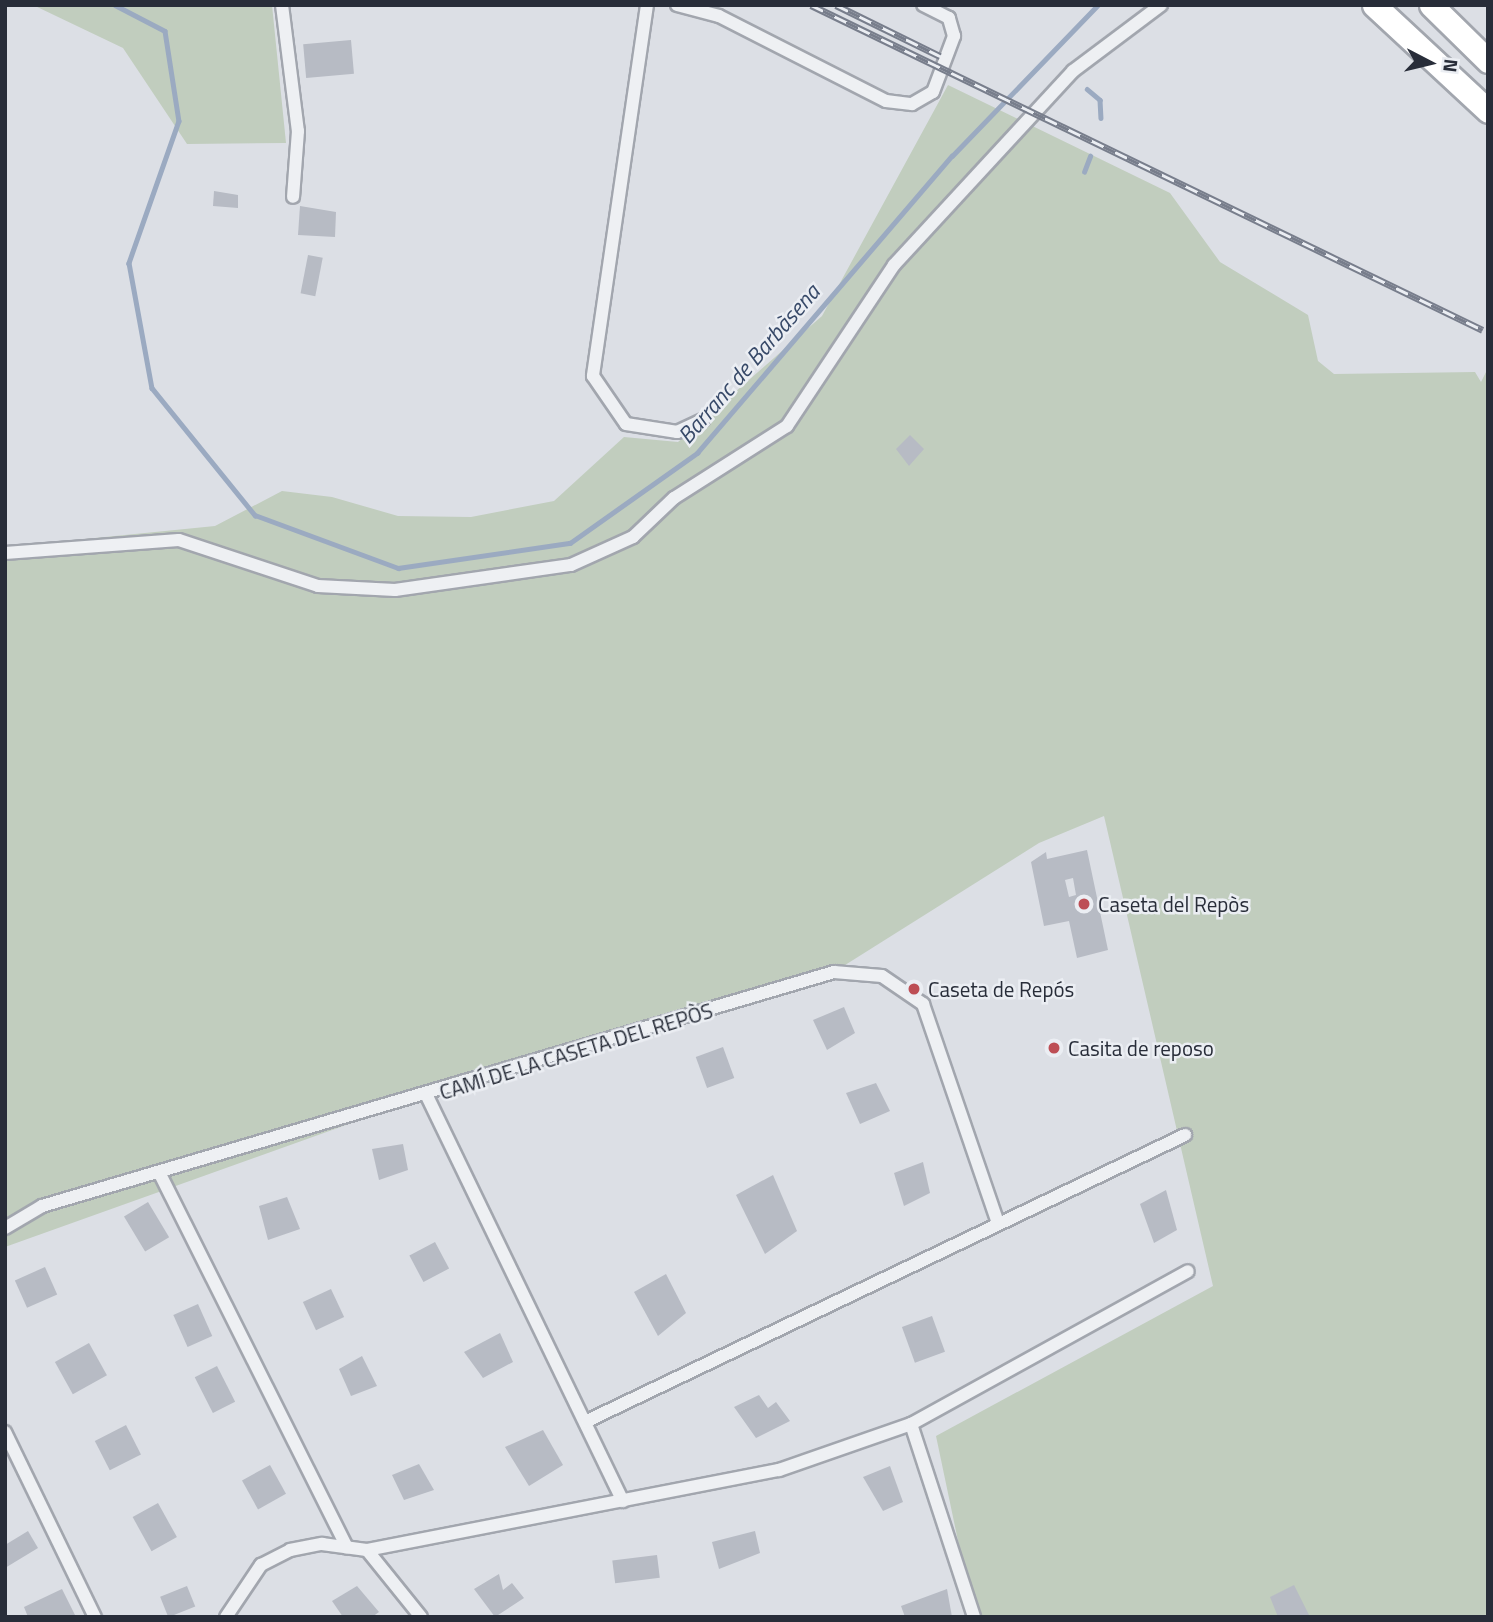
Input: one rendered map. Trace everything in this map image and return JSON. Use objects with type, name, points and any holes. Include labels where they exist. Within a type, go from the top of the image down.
[{"type":"highway","points":[[1374,5],[1488,111]]},
{"type":"highway","points":[[1431,5],[1488,61]]},
{"type":"street","points":[[282,5],[298,131],[293,197]]},
{"type":"street","points":[[647,5],[593,376],[626,424],[677,432],[703,420]]},
{"type":"street","points":[[677,5],[719,16],[886,101],[912,104],[933,92],[954,36],[949,18],[923,5]]},
{"type":"street","points":[[5,553],[179,540],[318,586],[395,590],[571,565],[633,537],[674,498],[787,426],[894,265],[1073,71],[1161,5]]},
{"type":"street","name":"CAMÍ DE LA CASETA DEL REPÒS","points":[[5,1228],[42,1206],[427,1096],[834,972],[882,976],[923,1004],[998,1223]]},
{"type":"street","points":[[427,1096],[587,1421],[623,1501]]},
{"type":"street","points":[[587,1421],[1185,1135]]},
{"type":"street","points":[[159,1172],[347,1548]]},
{"type":"street","points":[[226,1617],[261,1565],[290,1550],[322,1544],[367,1550],[779,1470],[911,1424],[1188,1271]]},
{"type":"street","points":[[911,1424],[974,1617]]},
{"type":"street","points":[[5,1432],[94,1617]]},
{"type":"street","points":[[367,1550],[421,1617]]},
{"type":"green space","points":[[33,5],[272,5],[286,143],[187,144],[123,48]]},
{"type":"green space","points":[[948,85],[1170,193],[1220,262],[1308,315],[1318,361],[1334,374],[1475,372],[1481,382],[1488,368],[1488,1617],[974,1617],[936,1436],[1213,1286],[1104,816],[1039,843],[834,972],[427,1096],[5,1247],[5,547],[215,526],[282,491],[332,497],[398,516],[471,517],[554,501],[624,437],[678,442],[822,316]]},
{"type":"building","points":[[351,40],[354,74],[306,78],[303,44]]},
{"type":"building","points":[[214,191],[238,195],[238,208],[213,206]]},
{"type":"building","points":[[300,206],[336,212],[335,237],[298,235]]},
{"type":"building","points":[[308,255],[323,258],[315,296],[301,293]]},
{"type":"building","points":[[910,435],[924,449],[909,466],[896,449]]},
{"type":"building","points":[[1087,850],[1108,950],[1077,958],[1069,921],[1044,926],[1031,862],[1046,852],[1047,859]],"holes":[[[1073,878],[1076,895],[1069,897],[1065,880]]]},
{"type":"building","points":[[844,1007],[855,1033],[827,1050],[813,1020]]},
{"type":"building","points":[[723,1047],[734,1078],[707,1088],[696,1057]]},
{"type":"building","points":[[876,1083],[890,1111],[860,1124],[846,1093]]},
{"type":"building","points":[[403,1144],[408,1170],[379,1180],[372,1149]]},
{"type":"building","points":[[923,1162],[930,1193],[904,1206],[894,1173]]},
{"type":"building","points":[[773,1175],[797,1231],[765,1254],[736,1195]]},
{"type":"building","points":[[1166,1190],[1177,1230],[1154,1243],[1140,1204]]},
{"type":"building","points":[[287,1197],[300,1229],[268,1240],[259,1206]]},
{"type":"building","points":[[148,1202],[169,1237],[145,1252],[124,1216]]},
{"type":"building","points":[[435,1242],[449,1268],[423,1282],[409,1256]]},
{"type":"building","points":[[45,1267],[57,1294],[27,1308],[15,1280]]},
{"type":"building","points":[[666,1274],[686,1313],[658,1336],[634,1292]]},
{"type":"building","points":[[331,1289],[344,1317],[316,1330],[303,1302]]},
{"type":"building","points":[[198,1304],[212,1336],[188,1347],[173,1315]]},
{"type":"building","points":[[932,1316],[945,1352],[915,1363],[902,1327]]},
{"type":"building","points":[[500,1333],[513,1362],[483,1378],[464,1352]]},
{"type":"building","points":[[89,1343],[107,1375],[73,1394],[55,1362]]},
{"type":"building","points":[[362,1356],[377,1386],[351,1396],[339,1369]]},
{"type":"building","points":[[217,1366],[235,1402],[213,1413],[195,1377]]},
{"type":"building","points":[[759,1395],[768,1408],[776,1402],[790,1421],[756,1438],[734,1407]]},
{"type":"building","points":[[126,1425],[141,1454],[110,1470],[95,1441]]},
{"type":"building","points":[[543,1430],[563,1465],[529,1486],[505,1447]]},
{"type":"building","points":[[419,1464],[434,1490],[404,1500],[392,1475]]},
{"type":"building","points":[[270,1465],[286,1494],[258,1509],[242,1481]]},
{"type":"building","points":[[890,1466],[903,1502],[883,1511],[863,1477]]},
{"type":"building","points":[[158,1503],[177,1537],[152,1551],[133,1517]]},
{"type":"building","points":[[28,1531],[38,1548],[5,1568],[5,1545]]},
{"type":"building","points":[[755,1531],[760,1553],[719,1569],[712,1542]]},
{"type":"building","points":[[657,1555],[660,1578],[615,1583],[612,1560]]},
{"type":"building","points":[[499,1574],[503,1590],[512,1583],[524,1598],[495,1617],[474,1589]]},
{"type":"building","points":[[1294,1585],[1310,1617],[1278,1617],[1270,1597]]},
{"type":"building","points":[[187,1586],[195,1606],[168,1617],[160,1597]]},
{"type":"building","points":[[357,1586],[379,1612],[372,1617],[343,1617],[332,1601]]},
{"type":"building","points":[[62,1589],[76,1617],[28,1617],[24,1607]]},
{"type":"building","points":[[947,1589],[952,1617],[905,1617],[901,1606]]},
{"type":"waterway","name":"Barranc de Barbàsena","points":[[115,5],[165,31],[179,121],[129,263],[152,388],[255,515],[398,568],[570,543],[697,453],[952,156],[1098,5]]},
{"type":"waterway","points":[[1087,89],[1100,100],[1101,118]]},
{"type":"waterway","points":[[1084,172],[1090,156]]},
{"type":"railway","points":[[811,5],[1483,330]]},
{"type":"railway","points":[[836,5],[940,56]]},
{"type":"place","name":"Caseta del Repòs","points":[[1084,904]]},
{"type":"place","name":"Caseta de Repós","points":[[914,989]]},
{"type":"place","name":"Casita de reposo","points":[[1054,1048]]}]
